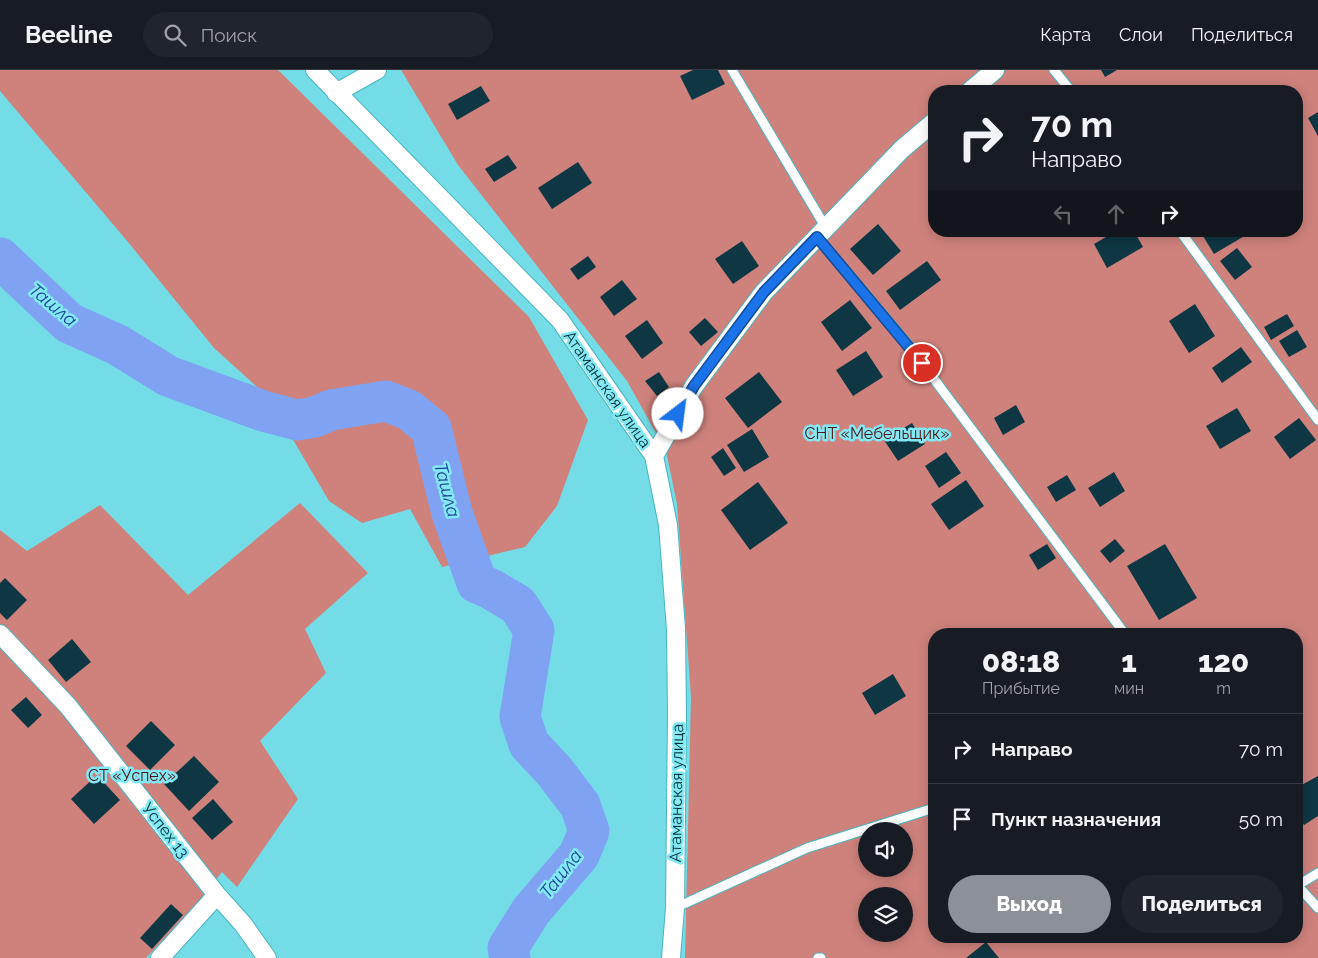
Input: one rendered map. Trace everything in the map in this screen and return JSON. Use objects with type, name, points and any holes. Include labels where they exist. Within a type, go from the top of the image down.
[{"type":"street","name":"Атаманская улица","points":[[314,70],[560,320],[654,456],[668,525],[676,629],[678,712],[674,908],[671,958]]},
{"type":"street","points":[[336,92],[377,70]]},
{"type":"street","points":[[977,85],[995,70]]},
{"type":"street","points":[[654,456],[694,386],[764,292],[902,149],[928,127]]},
{"type":"street","name":"Успех 13","points":[[0,634],[68,706],[217,895],[243,924],[267,958]]},
{"type":"street","points":[[160,958],[217,895]]},
{"type":"lane","points":[[732,70],[821,232],[910,347],[1121,628]]},
{"type":"lane","points":[[1054,70],[1066,85]]},
{"type":"lane","points":[[1184,237],[1318,420]]},
{"type":"lane","points":[[674,908],[807,848],[928,810]]},
{"type":"lane","points":[[1303,881],[1318,873]]},
{"type":"lane","points":[[1303,891],[1318,908]]},
{"type":"green space","points":[[0,70],[278,70],[529,317],[588,420],[557,506],[525,547],[442,567],[410,509],[362,523],[329,501],[268,397],[214,348],[128,242],[0,91]]},
{"type":"green space","name":"СНТ «Мебельщик»","points":[[401,70],[1318,70],[1318,958],[685,958],[691,697],[677,504],[666,451],[627,381],[458,165]]},
{"type":"green space","name":"СТ «Успех»","points":[[300,503],[368,573],[305,629],[326,673],[260,741],[298,799],[237,887],[222,872],[196,905],[146,958],[0,958],[0,530],[27,551],[100,505],[188,595]]},
{"type":"building","points":[[693,70],[718,70],[725,84],[692,100],[680,76]]},
{"type":"building","points":[[1101,70],[1117,70],[1105,77]]},
{"type":"building","points":[[481,86],[490,101],[457,120],[448,104]]},
{"type":"building","points":[[1318,112],[1318,136],[1308,118]]},
{"type":"building","points":[[508,155],[517,168],[494,182],[485,169]]},
{"type":"building","points":[[578,162],[592,183],[552,209],[538,188]]},
{"type":"building","points":[[878,224],[901,251],[873,275],[850,249]]},
{"type":"building","points":[[1106,237],[1137,237],[1143,247],[1107,268],[1094,244]]},
{"type":"building","points":[[1204,237],[1243,237],[1214,254]]},
{"type":"building","points":[[742,241],[759,266],[733,284],[715,259]]},
{"type":"building","points":[[1237,248],[1252,267],[1235,280],[1220,261]]},
{"type":"building","points":[[588,256],[596,267],[578,280],[570,269]]},
{"type":"building","points":[[927,261],[941,280],[900,310],[886,291]]},
{"type":"building","points":[[622,280],[637,299],[614,316],[600,297]]},
{"type":"building","points":[[850,300],[872,328],[842,351],[821,322]]},
{"type":"building","points":[[1195,304],[1215,336],[1189,353],[1169,321]]},
{"type":"building","points":[[1287,314],[1294,326],[1271,340],[1264,327]]},
{"type":"building","points":[[705,318],[718,332],[701,346],[689,332]]},
{"type":"building","points":[[647,320],[663,343],[642,359],[625,336]]},
{"type":"building","points":[[1297,330],[1307,347],[1289,357],[1279,341]]},
{"type":"building","points":[[1241,347],[1252,362],[1222,383],[1212,368]]},
{"type":"building","points":[[866,351],[883,377],[853,396],[836,370]]},
{"type":"building","points":[[659,372],[669,387],[657,396],[645,381]]},
{"type":"building","points":[[759,372],[782,402],[748,428],[725,398]]},
{"type":"building","points":[[1016,405],[1025,422],[1003,435],[994,418]]},
{"type":"building","points":[[1237,408],[1251,431],[1220,449],[1206,426]]},
{"type":"building","points":[[1299,418],[1316,440],[1290,459],[1274,437]]},
{"type":"building","points":[[912,423],[925,444],[898,461],[884,440]]},
{"type":"building","points":[[752,429],[769,457],[744,472],[727,445]]},
{"type":"building","points":[[723,448],[736,468],[724,476],[711,457]]},
{"type":"building","points":[[946,452],[961,473],[939,488],[925,466]]},
{"type":"building","points":[[1114,472],[1125,491],[1100,507],[1088,488]]},
{"type":"building","points":[[1067,475],[1076,490],[1056,502],[1047,487]]},
{"type":"building","points":[[966,480],[984,506],[949,530],[931,504]]},
{"type":"building","points":[[758,482],[788,523],[750,550],[721,510]]},
{"type":"building","points":[[1115,539],[1125,551],[1110,563],[1100,551]]},
{"type":"building","points":[[1047,544],[1056,558],[1038,570],[1029,555]]},
{"type":"building","points":[[1165,544],[1197,598],[1159,620],[1127,566]]},
{"type":"building","points":[[5,578],[27,600],[7,620],[0,613],[0,583]]},
{"type":"building","points":[[72,639],[91,662],[66,682],[48,660]]},
{"type":"building","points":[[893,674],[906,696],[875,715],[862,693]]},
{"type":"building","points":[[26,697],[42,715],[28,728],[11,710]]},
{"type":"building","points":[[151,721],[175,745],[150,770],[126,746]]},
{"type":"building","points":[[194,756],[219,782],[189,811],[164,784]]},
{"type":"building","points":[[97,775],[120,800],[94,824],[71,799]]},
{"type":"building","points":[[1318,776],[1318,816],[1304,825],[1303,823],[1303,784]]},
{"type":"building","points":[[213,799],[233,822],[212,840],[192,818]]},
{"type":"building","points":[[171,904],[183,915],[152,949],[140,938]]},
{"type":"building","points":[[987,943],[999,958],[966,958]]},
{"type":"waterway","name":"Ташла","points":[[0,258],[69,323],[118,345],[168,376],[263,411],[297,420],[315,417],[331,410],[386,401],[409,410],[431,428],[452,513],[477,583],[518,605],[534,630],[520,717],[529,744],[555,772],[580,805],[589,831],[579,855],[531,911],[508,948],[510,958]]},
{"type":"route","points":[[678,414],[694,386],[764,292],[817,237],[922,363]]}]
